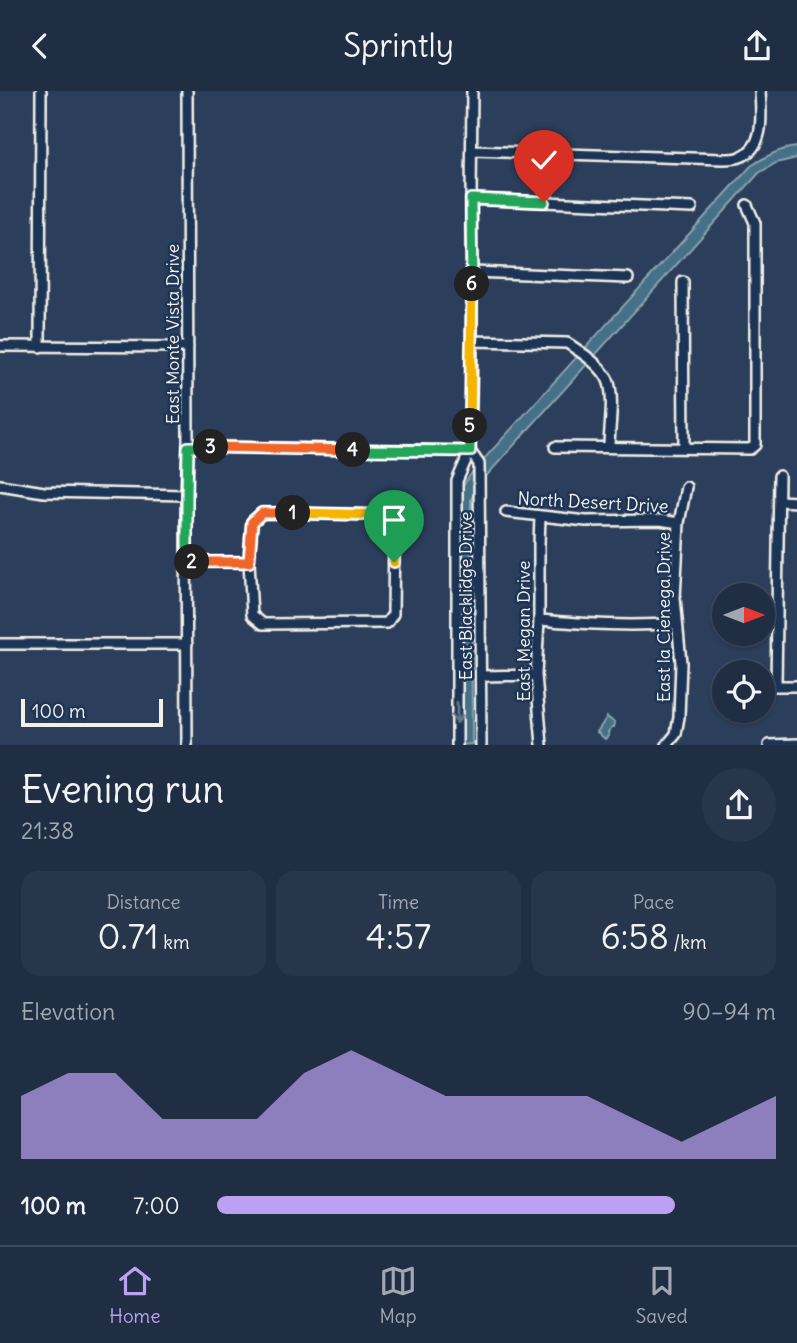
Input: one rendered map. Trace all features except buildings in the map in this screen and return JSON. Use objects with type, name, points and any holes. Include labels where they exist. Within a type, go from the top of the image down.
[{"type":"street","points":[[40,347],[41,91]]},
{"type":"street","name":"East Monte Vista Drive","points":[[187,91],[187,744]]},
{"type":"street","name":"East Blacklidge Drive","points":[[457,744],[457,481],[470,451],[472,91]]},
{"type":"street","points":[[472,151],[740,158],[750,151],[761,130],[761,91]]},
{"type":"street","points":[[471,199],[692,208]]},
{"type":"street","points":[[555,447],[750,449],[755,445],[755,223],[747,205]]},
{"type":"street","points":[[471,272],[628,278]]},
{"type":"street","points":[[683,282],[684,448]]},
{"type":"street","points":[[472,341],[567,343],[577,349],[608,379],[611,394],[608,447]]},
{"type":"street","points":[[0,347],[188,347]]},
{"type":"street","points":[[188,447],[470,451]]},
{"type":"street","name":"East Blacklidge Drive","points":[[470,451],[479,464],[481,744]]},
{"type":"street","points":[[779,477],[776,686],[797,686]]},
{"type":"street","points":[[0,485],[44,492],[187,495]]},
{"type":"street","name":"East la Cienega Drive","points":[[667,744],[676,734],[679,717],[681,663],[675,598],[679,523],[686,487]]},
{"type":"street","points":[[779,502],[797,502]]},
{"type":"street","name":"North Desert Drive","points":[[506,512],[586,521],[660,520],[679,523]]},
{"type":"street","points":[[262,513],[384,515],[394,528],[393,614],[387,623],[263,624],[252,615],[249,562],[252,522],[262,513]]},
{"type":"street","name":"East Megan Drive","points":[[540,517],[537,675],[542,744]]},
{"type":"street","points":[[187,562],[249,562]]},
{"type":"street","points":[[540,620],[593,625],[648,626],[677,623]]},
{"type":"street","points":[[0,644],[187,644]]},
{"type":"street","points":[[481,676],[537,675]]},
{"type":"street","points":[[769,744],[797,744]]},
{"type":"water","points":[[797,147],[797,158],[776,163],[759,173],[488,474],[471,499],[472,744],[461,745],[463,486],[473,471],[751,166],[779,151]]},
{"type":"water","points":[[607,717],[615,723],[605,739],[597,732]]},
{"type":"route","points":[[394,562],[394,528],[384,515],[262,513],[252,522],[249,562],[187,562],[188,447],[470,451],[471,199],[544,202]]}]
